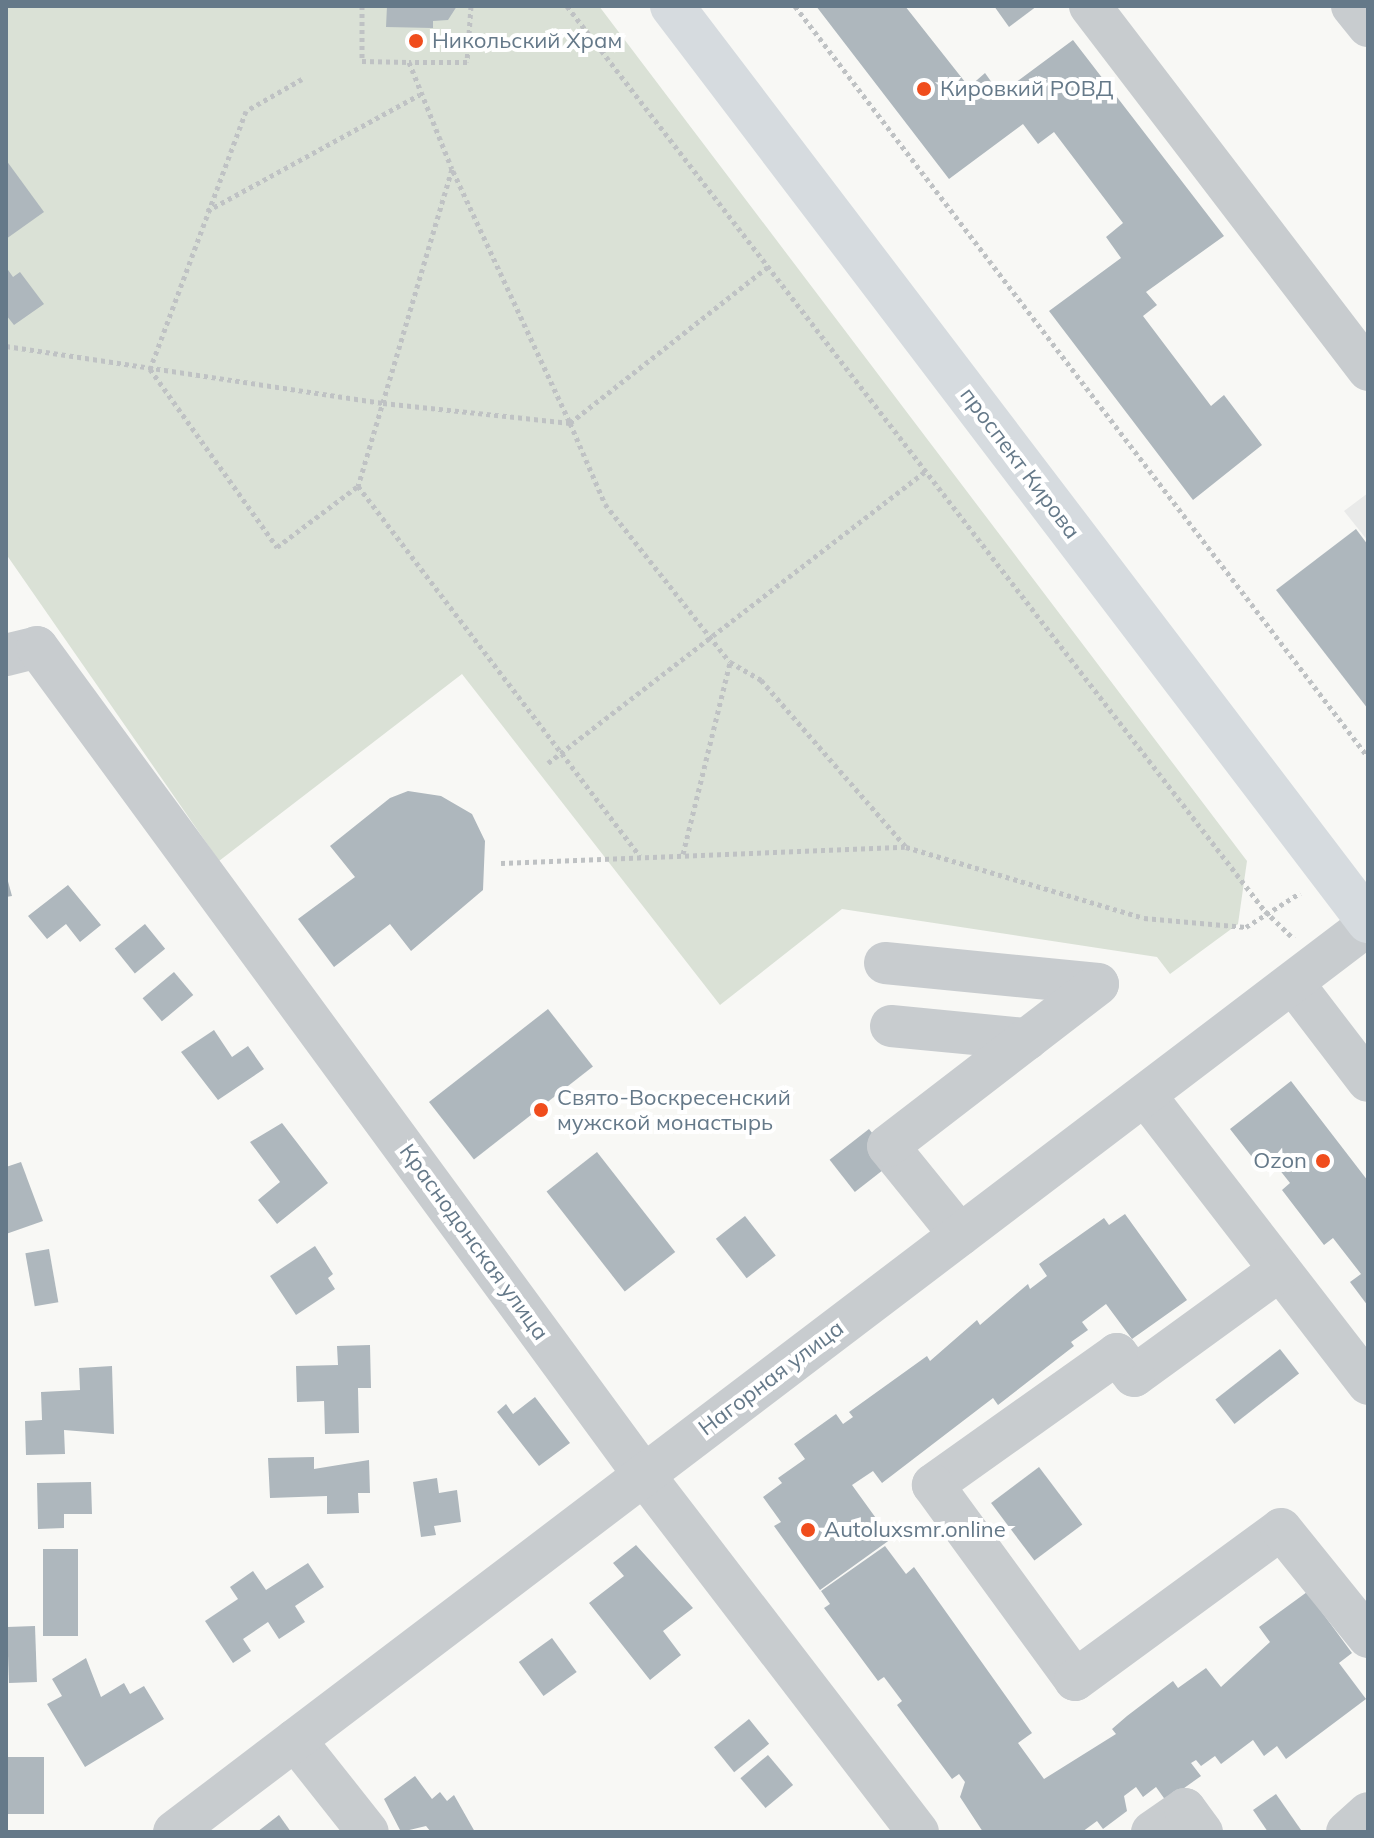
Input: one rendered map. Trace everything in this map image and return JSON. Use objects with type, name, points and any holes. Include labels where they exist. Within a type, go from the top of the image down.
[{"type":"main road","name":"проспект Кирова","points":[[672,6],[1368,923]]},
{"type":"street","points":[[1090,6],[1368,370]]},
{"type":"street","points":[[1352,6],[1368,26]]},
{"type":"street","name":"Краснодонская улица","points":[[22,651],[644,1475],[918,1832]]},
{"type":"street","name":"Нагорная улица","points":[[174,1832],[1368,923]]},
{"type":"street","points":[[885,963],[1098,984],[888,1146],[960,1235]]},
{"type":"street","points":[[1306,972],[1368,1081]]},
{"type":"street","points":[[891,1026],[1027,1039]]},
{"type":"street","points":[[1145,1095],[1368,1384]]},
{"type":"street","points":[[1280,1270],[1134,1376],[1117,1354],[933,1485],[1075,1680],[1281,1529],[1367,1633]]},
{"type":"street","points":[[295,1740],[368,1832]]},
{"type":"street","points":[[1152,1832],[1185,1809],[1202,1832]]},
{"type":"street","points":[[1347,1832],[1368,1813]]},
{"type":"path","points":[[362,6],[362,61],[409,62],[467,62],[471,6]]},
{"type":"path","points":[[567,6],[1265,911],[1306,972]]},
{"type":"path","points":[[795,6],[1368,757]]},
{"type":"path","points":[[409,62],[419,95],[605,504],[730,662],[761,680],[906,847]]},
{"type":"path","points":[[150,369],[246,111],[302,79]]},
{"type":"path","points":[[207,211],[419,95]]},
{"type":"path","points":[[150,369],[277,547],[358,486],[452,169]]},
{"type":"path","points":[[6,346],[383,403],[570,423],[769,266]]},
{"type":"path","points":[[548,763],[927,470]]},
{"type":"path","points":[[358,486],[559,755],[640,856]]},
{"type":"path","points":[[683,854],[730,662]]},
{"type":"path","points":[[501,863],[906,847],[1144,918],[1246,927],[1265,911]]},
{"type":"shaded area","points":[[6,6],[599,6],[1247,861],[1238,924],[1170,974],[1157,957],[842,909],[720,1005],[462,674],[219,861],[6,554]]},
{"type":"shaded area","points":[[1368,493],[1368,541],[1344,511]]},
{"type":"building","points":[[387,6],[457,6],[448,20],[433,21],[433,28],[386,27]]},
{"type":"building","points":[[816,6],[905,6],[969,87],[985,73],[1000,94],[1073,40],[1224,236],[1146,292],[1157,305],[1143,316],[1211,406],[1224,395],[1262,445],[1193,500],[1049,311],[1121,258],[1106,237],[1123,223],[1054,132],[1038,144],[1023,124],[949,179]]},
{"type":"building","points":[[994,6],[1037,6],[1009,27]]},
{"type":"building","points":[[6,160],[44,212],[6,239]]},
{"type":"building","points":[[6,267],[13,277],[20,272],[44,304],[14,325],[6,315]]},
{"type":"building","points":[[1356,529],[1368,545],[1368,709],[1276,590]]},
{"type":"building","points":[[408,791],[441,796],[472,814],[485,841],[483,890],[411,951],[390,924],[334,967],[298,919],[355,877],[330,846],[390,798]]},
{"type":"building","points":[[6,874],[12,896],[6,897]]},
{"type":"building","points":[[68,885],[101,925],[80,942],[66,924],[47,939],[28,916]]},
{"type":"building","points":[[145,924],[165,949],[135,973],[115,949]]},
{"type":"building","points":[[174,972],[193,995],[162,1021],[143,998]]},
{"type":"building","points":[[548,1009],[593,1067],[474,1159],[429,1102]]},
{"type":"building","points":[[214,1030],[232,1057],[248,1046],[264,1069],[218,1100],[181,1052]]},
{"type":"building","points":[[1291,1081],[1368,1181],[1368,1306],[1350,1282],[1361,1274],[1333,1238],[1324,1245],[1282,1190],[1290,1183],[1263,1149],[1252,1157],[1230,1129]]},
{"type":"building","points":[[282,1123],[328,1183],[277,1224],[258,1200],[280,1182],[250,1142]]},
{"type":"building","points":[[869,1129],[894,1161],[855,1192],[830,1160]]},
{"type":"building","points":[[597,1152],[675,1252],[625,1291],[547,1191]]},
{"type":"building","points":[[21,1162],[43,1221],[6,1234],[6,1167]]},
{"type":"building","points":[[1125,1214],[1187,1300],[1132,1339],[1106,1304],[1082,1322],[1088,1330],[1071,1342],[1074,1346],[998,1405],[993,1398],[882,1483],[873,1471],[852,1485],[891,1539],[820,1590],[774,1526],[781,1522],[763,1497],[782,1483],[778,1478],[805,1459],[794,1444],[836,1414],[843,1424],[853,1417],[849,1412],[927,1356],[930,1361],[977,1320],[980,1325],[1028,1284],[1030,1289],[1047,1276],[1039,1264],[1104,1218],[1109,1225]]},
{"type":"building","points":[[745,1216],[776,1255],[747,1278],[716,1239]]},
{"type":"building","points":[[315,1246],[333,1274],[328,1278],[335,1289],[296,1315],[270,1276]]},
{"type":"building","points":[[49,1249],[58,1302],[35,1306],[25,1253]]},
{"type":"building","points":[[370,1345],[371,1388],[358,1388],[359,1433],[325,1434],[324,1401],[297,1402],[296,1366],[338,1365],[337,1346]]},
{"type":"building","points":[[1280,1349],[1299,1373],[1234,1424],[1215,1399]]},
{"type":"building","points":[[112,1366],[114,1434],[64,1430],[65,1454],[26,1455],[25,1421],[42,1420],[41,1392],[80,1390],[79,1368]]},
{"type":"building","points":[[535,1397],[570,1443],[539,1466],[497,1412],[506,1404],[513,1414]]},
{"type":"building","points":[[314,1457],[314,1469],[369,1460],[370,1493],[358,1493],[359,1513],[327,1514],[327,1496],[270,1498],[268,1458]]},
{"type":"building","points":[[1039,1467],[1082,1525],[1034,1561],[991,1503]]},
{"type":"building","points":[[437,1478],[439,1493],[457,1490],[461,1522],[434,1526],[436,1535],[421,1537],[413,1482]]},
{"type":"building","points":[[91,1482],[92,1514],[64,1514],[64,1528],[38,1529],[37,1483]]},
{"type":"building","points":[[636,1545],[693,1608],[663,1631],[681,1655],[650,1680],[589,1603],[624,1576],[613,1563]]},
{"type":"building","points":[[885,1546],[906,1574],[914,1567],[1032,1733],[1018,1743],[1044,1779],[1116,1734],[1112,1729],[1173,1681],[1178,1688],[1206,1668],[1221,1687],[1270,1642],[1259,1627],[1307,1592],[1352,1653],[1339,1663],[1366,1699],[1286,1759],[1277,1746],[1264,1756],[1253,1740],[1221,1764],[1215,1756],[1201,1766],[1196,1760],[1191,1763],[1201,1776],[1166,1801],[1156,1787],[1143,1797],[1136,1787],[1124,1796],[1127,1811],[1103,1829],[1097,1821],[1082,1832],[983,1832],[960,1797],[965,1782],[959,1774],[952,1779],[897,1705],[902,1701],[884,1677],[878,1681],[824,1608],[830,1604],[821,1591]]},
{"type":"building","points":[[43,1549],[78,1549],[78,1636],[43,1636]]},
{"type":"building","points":[[308,1563],[324,1587],[295,1606],[305,1622],[279,1639],[268,1622],[243,1639],[251,1651],[233,1663],[205,1621],[238,1599],[230,1587],[253,1571],[266,1590]]},
{"type":"building","points":[[35,1626],[37,1682],[9,1683],[7,1627]]},
{"type":"building","points":[[552,1638],[577,1672],[544,1696],[519,1662]]},
{"type":"building","points":[[86,1658],[101,1697],[124,1683],[130,1694],[144,1686],[164,1719],[85,1767],[47,1704],[62,1696],[52,1679]]},
{"type":"building","points":[[749,1719],[769,1744],[734,1772],[714,1747]]},
{"type":"building","points":[[768,1755],[793,1785],[765,1808],[740,1778]]},
{"type":"building","points":[[6,1757],[44,1757],[44,1814],[6,1814]]},
{"type":"building","points":[[415,1776],[432,1799],[440,1792],[447,1801],[454,1795],[475,1832],[431,1832],[426,1826],[401,1832],[384,1799]]},
{"type":"building","points":[[1276,1794],[1301,1830],[1298,1832],[1268,1832],[1253,1810]]},
{"type":"building","points":[[279,1815],[291,1832],[257,1832]]},
{"type":"place","name":"Никольский Храм","points":[[416,41]]},
{"type":"place","name":"Кировкий РОВД","points":[[924,89]]},
{"type":"place","name":"Свято-Воскресенский мужской монастырь","points":[[541,1110]]},
{"type":"place","name":"Ozon","points":[[1323,1161]]},
{"type":"place","name":"Autoluxsmr.online","points":[[808,1530]]}]
